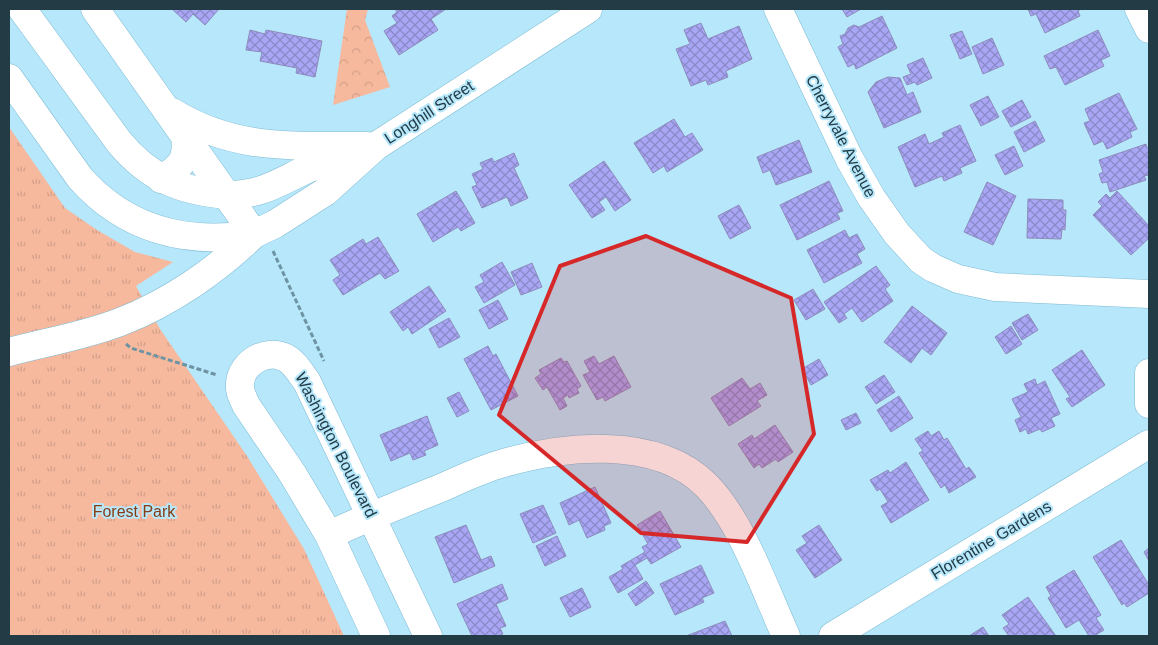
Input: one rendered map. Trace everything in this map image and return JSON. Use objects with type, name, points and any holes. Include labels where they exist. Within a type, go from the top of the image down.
[{"type":"main road","points":[[22,9],[132,158],[161,178],[187,189],[227,195],[247,194],[267,189],[313,166],[376,146]]},
{"type":"main road","name":"Longhill Street","points":[[95,9],[254,234]]},
{"type":"main road","name":"Longhill Street","points":[[166,108],[212,132],[247,142],[273,145],[376,146],[588,9]]},
{"type":"main road","name":"Cherryvale Avenue","points":[[778,9],[849,158],[871,197],[898,234],[921,260],[933,268],[958,279],[995,287],[1149,294]]},
{"type":"main road","points":[[1139,9],[1149,29]]},
{"type":"main road","points":[[9,78],[80,178],[93,192],[124,215],[155,229],[179,236],[220,237],[254,234]]},
{"type":"main road","points":[[161,178],[175,170],[184,158],[186,150],[185,135]]},
{"type":"main road","points":[[9,352],[104,328],[137,315],[168,298],[217,266],[254,234],[275,224],[325,192],[376,146]]},
{"type":"main road","name":"Washington Boulevard","points":[[240,382],[244,371],[252,361],[262,356],[274,355],[286,358],[296,367],[307,382],[428,636]]},
{"type":"main road","points":[[1149,373],[1149,404]]},
{"type":"main road","points":[[240,382],[240,394],[246,406],[292,474],[329,535],[376,636]]},
{"type":"main road","name":"Florentine Gardens","points":[[833,636],[1149,444]]},
{"type":"main road","points":[[329,535],[478,472],[530,457],[566,452],[606,450],[631,451],[660,457],[699,478],[724,507],[763,582],[786,636]]},
{"type":"path","points":[[104,328],[131,348],[240,382]]},
{"type":"highlighted area","points":[[646,236],[791,298],[814,434],[747,542],[641,533],[499,415],[560,266]]},
{"type":"green space","points":[[347,9],[368,9],[365,20],[390,87],[333,105]]},
{"type":"green space","name":"Forest Park","points":[[9,127],[65,208],[97,230],[135,252],[173,262],[136,286],[160,329],[247,456],[304,549],[344,636],[9,636]]},
{"type":"building","points":[[172,9],[219,9],[205,25],[193,14],[186,22]]},
{"type":"building","points":[[395,9],[446,9],[431,19],[438,30],[399,55],[384,31],[397,23],[392,16],[397,12]]},
{"type":"building","points":[[842,9],[861,9],[847,17]]},
{"type":"building","points":[[1028,9],[1081,9],[1078,11],[1080,16],[1045,33],[1036,14],[1031,16]]},
{"type":"building","points":[[882,16],[897,48],[856,69],[854,64],[848,67],[838,47],[843,44],[840,36],[845,34],[848,28],[854,25],[859,27]]},
{"type":"building","points":[[701,23],[708,39],[739,26],[752,59],[726,71],[728,77],[708,85],[706,80],[691,86],[676,49],[690,44],[684,30]]},
{"type":"building","points":[[250,30],[265,34],[266,30],[322,41],[315,77],[296,73],[297,68],[260,61],[262,52],[246,50]]},
{"type":"building","points":[[1098,30],[1110,56],[1101,60],[1104,66],[1065,85],[1056,67],[1050,69],[1044,56]]},
{"type":"building","points":[[962,31],[972,54],[960,59],[950,35]]},
{"type":"building","points":[[992,38],[1004,65],[983,74],[972,47]]},
{"type":"building","points":[[923,58],[932,78],[917,85],[915,82],[907,85],[903,77],[911,74],[907,65]]},
{"type":"building","points":[[888,77],[900,78],[907,95],[913,92],[921,112],[884,128],[868,92],[876,82]]},
{"type":"building","points":[[1119,93],[1137,129],[1130,132],[1132,137],[1107,149],[1103,141],[1094,145],[1084,123],[1090,121],[1085,109]]},
{"type":"building","points":[[988,96],[999,117],[981,126],[970,105]]},
{"type":"building","points":[[1022,100],[1031,117],[1011,127],[1002,111]]},
{"type":"building","points":[[674,119],[685,137],[692,133],[703,150],[667,172],[664,166],[653,173],[634,143]]},
{"type":"building","points":[[1035,121],[1045,141],[1024,152],[1014,132]]},
{"type":"building","points":[[960,125],[976,161],[960,168],[962,173],[944,181],[942,176],[915,187],[898,147],[925,134],[929,144],[944,137],[942,133]]},
{"type":"building","points":[[799,140],[812,172],[776,185],[770,170],[763,173],[757,157]]},
{"type":"building","points":[[1146,144],[1147,148],[1149,148],[1149,175],[1144,176],[1146,180],[1110,192],[1107,182],[1102,183],[1099,174],[1103,172],[1099,160]]},
{"type":"building","points":[[1014,146],[1023,166],[1005,175],[995,155]]},
{"type":"building","points":[[514,153],[519,165],[514,168],[528,198],[511,206],[507,197],[482,208],[472,187],[477,185],[472,174],[483,169],[480,163],[492,158],[494,162]]},
{"type":"building","points":[[604,161],[631,200],[615,211],[606,197],[599,202],[605,210],[592,218],[569,185]]},
{"type":"building","points":[[829,181],[843,211],[837,213],[840,219],[797,240],[780,205]]},
{"type":"building","points":[[987,182],[1016,196],[993,245],[964,232]]},
{"type":"building","points":[[456,191],[475,223],[461,231],[458,227],[433,242],[417,214]]},
{"type":"building","points":[[1117,191],[1149,226],[1149,238],[1131,255],[1093,215],[1102,206],[1098,202],[1106,194],[1110,198]]},
{"type":"building","points":[[1028,199],[1063,200],[1063,210],[1066,210],[1065,230],[1062,229],[1061,239],[1027,238]]},
{"type":"building","points":[[739,205],[751,228],[730,239],[718,216]]},
{"type":"building","points":[[845,230],[849,238],[857,234],[865,249],[857,254],[862,263],[824,283],[807,250]]},
{"type":"building","points":[[378,237],[399,271],[385,279],[380,273],[343,295],[333,280],[340,275],[330,260],[363,239],[366,244]]},
{"type":"building","points":[[502,262],[515,285],[484,303],[475,287],[484,282],[480,275]]},
{"type":"building","points":[[532,263],[542,287],[521,295],[511,272]]},
{"type":"building","points":[[876,266],[890,285],[885,289],[893,301],[862,322],[852,308],[844,314],[847,318],[839,323],[824,302]]},
{"type":"building","points":[[429,286],[446,311],[412,334],[408,327],[403,331],[390,312]]},
{"type":"building","points":[[813,289],[825,309],[806,320],[794,300]]},
{"type":"building","points":[[498,300],[508,319],[489,329],[479,310]]},
{"type":"building","points":[[912,306],[947,333],[931,355],[922,348],[911,363],[884,342]]},
{"type":"building","points":[[1028,314],[1038,330],[1022,340],[1012,323]]},
{"type":"building","points":[[449,318],[460,337],[439,348],[429,329]]},
{"type":"building","points":[[1011,326],[1022,344],[1006,354],[995,337]]},
{"type":"building","points":[[488,346],[493,356],[496,354],[518,396],[491,410],[464,359]]},
{"type":"building","points":[[1082,350],[1105,385],[1072,407],[1066,399],[1070,397],[1052,370]]},
{"type":"building","points":[[594,356],[599,364],[614,356],[631,387],[605,401],[603,397],[597,400],[583,375],[590,372],[584,361]]},
{"type":"building","points":[[561,358],[564,362],[567,361],[581,386],[577,389],[579,393],[569,398],[568,395],[563,398],[567,406],[560,410],[547,387],[543,390],[535,378],[541,374],[539,370]]},
{"type":"building","points":[[819,359],[828,375],[811,385],[802,369]]},
{"type":"building","points":[[884,375],[895,392],[876,404],[865,387]]},
{"type":"building","points":[[742,378],[750,389],[760,383],[767,395],[757,401],[761,406],[729,426],[711,398]]},
{"type":"building","points":[[1035,379],[1037,385],[1045,381],[1060,414],[1051,418],[1055,426],[1042,432],[1040,429],[1028,434],[1026,429],[1020,432],[1015,420],[1021,417],[1012,399],[1028,392],[1024,384]]},
{"type":"building","points":[[459,392],[469,411],[457,417],[447,398]]},
{"type":"building","points":[[899,396],[913,418],[891,432],[877,410]]},
{"type":"building","points":[[856,413],[861,423],[846,430],[841,420]]},
{"type":"building","points":[[427,416],[438,445],[424,451],[426,455],[413,460],[410,453],[391,461],[380,435]]},
{"type":"building","points":[[775,425],[793,452],[778,462],[776,459],[762,468],[759,464],[754,468],[738,444],[752,435],[754,439]]},
{"type":"building","points":[[928,431],[931,436],[939,431],[944,440],[947,438],[966,469],[969,467],[976,477],[949,493],[945,485],[941,488],[919,453],[923,451],[915,439]]},
{"type":"building","points":[[906,462],[929,500],[891,523],[881,506],[888,502],[880,489],[877,491],[870,480],[888,470],[890,473]]},
{"type":"building","points":[[595,487],[611,523],[604,526],[605,530],[587,538],[579,520],[569,525],[560,503]]},
{"type":"building","points":[[543,505],[556,533],[533,543],[520,514]]},
{"type":"building","points":[[660,511],[681,547],[651,564],[647,558],[635,565],[643,579],[618,593],[609,577],[623,569],[621,566],[645,552],[642,547],[648,544],[637,525]]},
{"type":"building","points":[[466,525],[481,560],[491,556],[495,566],[454,583],[435,537]]},
{"type":"building","points":[[819,525],[842,560],[815,578],[796,550],[807,543],[802,536]]},
{"type":"building","points":[[557,536],[566,556],[545,566],[536,546]]},
{"type":"building","points":[[1121,540],[1149,585],[1147,588],[1149,593],[1127,607],[1124,603],[1122,605],[1093,557]]},
{"type":"building","points":[[1149,548],[1149,561],[1144,552]]},
{"type":"building","points":[[701,565],[714,593],[702,598],[704,602],[675,615],[660,584]]},
{"type":"building","points":[[1074,570],[1101,615],[1096,618],[1104,630],[1094,636],[1089,636],[1079,620],[1066,628],[1048,598],[1051,596],[1046,587]]},
{"type":"building","points":[[646,581],[654,593],[636,606],[628,594]]},
{"type":"building","points":[[502,584],[508,599],[496,604],[506,626],[500,628],[503,634],[497,636],[472,636],[457,604]]},
{"type":"building","points":[[582,588],[591,607],[570,617],[560,598]]},
{"type":"building","points":[[1028,597],[1056,636],[1009,636],[1003,628],[1009,624],[1002,615]]},
{"type":"building","points":[[725,621],[732,636],[686,636]]},
{"type":"building","points":[[983,627],[989,636],[969,636]]}]
